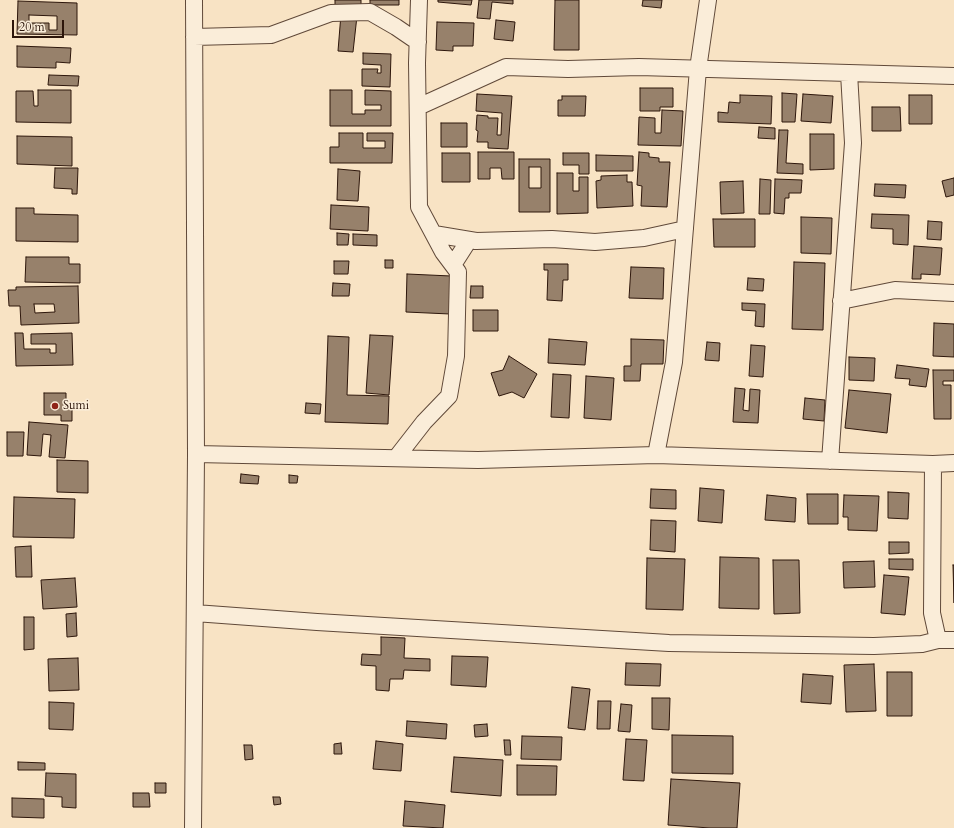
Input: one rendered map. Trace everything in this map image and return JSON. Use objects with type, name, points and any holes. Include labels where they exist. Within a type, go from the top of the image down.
[{"type":"street","points":[[193,828],[196,454],[194,0]]},
{"type":"street","points":[[396,458],[424,422],[449,396],[456,356],[458,272],[443,252],[419,207],[419,0]]},
{"type":"street","points":[[656,455],[674,362],[698,69],[708,0]]},
{"type":"street","points":[[194,37],[271,35],[331,13],[370,12],[418,42]]},
{"type":"street","points":[[418,107],[506,67],[568,69],[639,67],[954,76]]},
{"type":"street","points":[[830,461],[853,143],[849,73]]},
{"type":"street","points":[[434,234],[476,241],[552,239],[595,242],[644,238],[685,228]]},
{"type":"street","points":[[452,265],[468,240]]},
{"type":"street","points":[[841,301],[895,290],[954,293]]},
{"type":"street","points":[[196,454],[478,460],[656,455],[932,464],[954,463]]},
{"type":"street","points":[[932,464],[932,613],[938,640]]},
{"type":"street","points":[[195,613],[332,623],[669,643],[874,646],[922,644],[938,640],[954,640]]},
{"type":"building","points":[[335,0],[361,0],[361,7],[335,7]]},
{"type":"building","points":[[370,0],[399,0],[399,5],[370,5]]},
{"type":"building","points":[[438,0],[472,0],[471,5],[438,2]]},
{"type":"building","points":[[479,0],[513,0],[513,4],[492,2],[490,19],[477,18]]},
{"type":"building","points":[[555,0],[579,0],[579,50],[554,50]]},
{"type":"building","points":[[643,0],[662,0],[661,8],[642,6]]},
{"type":"building","points":[[18,1],[77,3],[77,35],[17,34]],"holes":[[[29,15],[57,16],[57,30],[49,30],[49,23],[29,23]]]},
{"type":"building","points":[[341,14],[357,16],[353,52],[338,51]]},
{"type":"building","points":[[496,20],[515,22],[513,41],[494,39]]},
{"type":"building","points":[[437,22],[474,23],[473,46],[453,46],[453,51],[436,50]]},
{"type":"building","points":[[17,46],[71,48],[70,63],[56,62],[56,68],[17,67]]},
{"type":"building","points":[[363,53],[391,54],[390,87],[362,86],[362,69],[378,69],[377,73],[381,73],[381,65],[363,64]]},
{"type":"building","points":[[49,75],[79,76],[78,86],[48,85]]},
{"type":"building","points":[[640,88],[673,88],[673,107],[660,107],[660,111],[640,111]]},
{"type":"building","points":[[38,90],[71,90],[71,123],[16,122],[16,91],[33,91],[34,106],[38,106]]},
{"type":"building","points":[[330,90],[352,90],[352,114],[365,114],[365,110],[381,110],[381,105],[365,105],[365,90],[391,91],[391,126],[330,126]]},
{"type":"building","points":[[782,93],[797,94],[795,122],[782,122]]},
{"type":"building","points":[[477,94],[512,96],[508,149],[488,148],[488,142],[477,142],[477,115],[488,116],[488,118],[498,118],[497,135],[501,135],[502,113],[476,111]]},
{"type":"building","points":[[803,94],[833,96],[831,123],[801,121]]},
{"type":"building","points":[[740,95],[772,96],[771,124],[718,122],[718,112],[728,113],[729,102],[740,103]]},
{"type":"building","points":[[909,95],[932,95],[932,124],[909,124]]},
{"type":"building","points":[[562,96],[586,96],[585,116],[558,116],[558,100],[562,100]]},
{"type":"building","points":[[872,107],[900,107],[901,131],[872,131]]},
{"type":"building","points":[[662,110],[683,111],[681,146],[638,145],[639,117],[655,118],[655,133],[661,133]]},
{"type":"building","points":[[441,123],[467,123],[467,147],[441,147]]},
{"type":"building","points":[[759,127],[775,128],[775,139],[758,138]]},
{"type":"building","points":[[779,130],[788,130],[786,163],[803,164],[803,174],[777,173]]},
{"type":"building","points":[[339,133],[363,133],[363,148],[385,148],[385,141],[367,141],[367,133],[393,133],[392,163],[330,163],[330,147],[339,147]]},
{"type":"building","points":[[810,134],[834,134],[834,169],[810,170]]},
{"type":"building","points":[[17,136],[72,137],[72,166],[17,164]]},
{"type":"building","points":[[478,152],[514,152],[514,179],[502,179],[501,168],[490,168],[490,179],[478,179]]},
{"type":"building","points":[[639,152],[649,153],[649,157],[659,158],[659,162],[670,162],[667,207],[641,206],[642,186],[637,185]]},
{"type":"building","points":[[442,153],[470,153],[470,182],[442,182]]},
{"type":"building","points":[[563,153],[589,153],[589,174],[579,174],[579,165],[563,165]]},
{"type":"building","points":[[596,155],[633,156],[633,171],[596,171]]},
{"type":"building","points":[[519,159],[550,159],[550,212],[519,212]],"holes":[[[529,167],[541,167],[541,188],[529,188]]]},
{"type":"building","points":[[55,168],[78,168],[77,194],[72,194],[72,189],[54,188]]},
{"type":"building","points":[[338,169],[360,171],[358,201],[337,200]]},
{"type":"building","points":[[557,173],[573,173],[573,191],[579,191],[579,177],[588,177],[588,213],[557,214]]},
{"type":"building","points":[[627,175],[627,182],[632,182],[633,206],[597,208],[596,181],[601,180],[601,176]]},
{"type":"building","points":[[954,178],[954,195],[946,197],[942,181]]},
{"type":"building","points":[[760,179],[771,180],[770,214],[759,214]]},
{"type":"building","points":[[775,179],[802,180],[801,193],[789,193],[789,198],[785,198],[784,214],[774,213]]},
{"type":"building","points":[[743,181],[744,213],[721,214],[720,182]]},
{"type":"building","points":[[875,184],[906,185],[905,198],[874,196]]},
{"type":"building","points":[[331,205],[369,207],[368,231],[330,229]]},
{"type":"building","points":[[16,208],[34,208],[34,214],[78,215],[78,242],[16,241]]},
{"type":"building","points":[[872,214],[909,215],[908,245],[893,244],[893,229],[871,228]]},
{"type":"building","points":[[801,217],[832,218],[831,254],[801,253]]},
{"type":"building","points":[[713,219],[755,219],[755,247],[714,247]]},
{"type":"building","points":[[928,221],[942,222],[941,240],[927,239]]},
{"type":"building","points":[[337,233],[349,234],[348,245],[337,245]]},
{"type":"building","points":[[353,234],[377,235],[377,246],[353,245]]},
{"type":"building","points":[[914,246],[942,248],[940,275],[921,274],[921,279],[912,279]]},
{"type":"building","points":[[26,257],[69,257],[69,264],[80,264],[80,283],[25,282]]},
{"type":"building","points":[[385,260],[393,260],[393,268],[385,268]]},
{"type":"building","points":[[334,261],[349,261],[348,274],[334,274]]},
{"type":"building","points":[[794,262],[825,263],[823,330],[792,329]]},
{"type":"building","points":[[544,264],[568,264],[568,280],[563,280],[562,301],[547,300],[548,270],[544,270]]},
{"type":"building","points":[[631,267],[664,268],[663,299],[629,298]]},
{"type":"building","points":[[407,274],[451,276],[450,314],[406,312]]},
{"type":"building","points":[[748,278],[764,279],[763,291],[747,290]]},
{"type":"building","points":[[333,283],[350,284],[349,296],[332,296]]},
{"type":"building","points":[[78,286],[79,323],[21,325],[20,306],[9,306],[8,290],[16,290],[16,287]],"holes":[[[34,304],[54,304],[55,312],[35,313]]]},
{"type":"building","points":[[471,286],[483,286],[483,298],[470,298]]},
{"type":"building","points":[[742,303],[765,304],[764,327],[755,326],[756,311],[742,310]]},
{"type":"building","points":[[473,310],[498,310],[498,331],[473,331]]},
{"type":"building","points":[[934,323],[954,324],[954,357],[933,356]]},
{"type":"building","points":[[15,333],[23,333],[24,349],[50,349],[50,353],[56,353],[56,344],[31,344],[31,334],[72,333],[73,365],[16,366]]},
{"type":"building","points":[[370,335],[393,336],[389,395],[366,393]]},
{"type":"building","points":[[328,336],[349,337],[347,395],[389,396],[388,424],[325,422]]},
{"type":"building","points":[[549,339],[587,342],[585,365],[548,363]]},
{"type":"building","points":[[631,339],[664,340],[663,364],[641,364],[640,381],[624,381],[624,366],[631,366]]},
{"type":"building","points":[[707,342],[720,343],[719,361],[705,360]]},
{"type":"building","points":[[751,345],[765,346],[763,377],[749,376]]},
{"type":"building","points":[[509,356],[537,374],[524,398],[512,392],[499,396],[491,373],[503,370]]},
{"type":"building","points":[[849,357],[875,358],[874,381],[849,380]]},
{"type":"building","points":[[897,365],[929,369],[926,387],[909,385],[910,379],[895,378]]},
{"type":"building","points":[[933,370],[954,370],[954,381],[943,381],[943,385],[951,385],[951,419],[934,419]]},
{"type":"building","points":[[553,374],[571,375],[569,418],[551,417]]},
{"type":"building","points":[[586,376],[614,378],[611,420],[584,418]]},
{"type":"building","points":[[735,388],[745,389],[743,410],[749,411],[750,389],[760,390],[758,423],[733,422]]},
{"type":"building","points":[[849,390],[891,394],[887,433],[845,428]]},
{"type":"building","points":[[44,393],[66,393],[66,406],[72,406],[72,421],[61,421],[61,415],[44,415]]},
{"type":"building","points":[[805,398],[825,400],[824,421],[803,419]]},
{"type":"building","points":[[306,403],[321,404],[320,414],[305,413]]},
{"type":"building","points":[[29,422],[68,425],[65,458],[49,457],[51,435],[43,434],[41,456],[27,455]]},
{"type":"building","points":[[7,432],[24,432],[23,456],[7,456]]},
{"type":"building","points":[[57,460],[88,461],[88,493],[57,492]]},
{"type":"building","points":[[241,474],[259,476],[258,484],[240,483]]},
{"type":"building","points":[[289,475],[298,476],[297,483],[289,483]]},
{"type":"building","points":[[700,488],[724,490],[722,523],[698,521]]},
{"type":"building","points":[[651,489],[676,490],[676,509],[650,508]]},
{"type":"building","points":[[888,492],[909,493],[908,519],[888,518]]},
{"type":"building","points":[[807,494],[838,494],[838,524],[808,524]]},
{"type":"building","points":[[767,495],[796,498],[795,522],[765,520]]},
{"type":"building","points":[[844,495],[879,496],[877,531],[848,530],[848,517],[843,517]]},
{"type":"building","points":[[14,497],[75,499],[74,538],[13,537]]},
{"type":"building","points":[[651,520],[676,521],[675,552],[650,550]]},
{"type":"building","points":[[889,542],[909,542],[909,553],[889,554]]},
{"type":"building","points":[[31,546],[32,577],[16,577],[15,547]]},
{"type":"building","points":[[720,557],[759,558],[759,609],[719,608]]},
{"type":"building","points":[[647,558],[685,559],[683,610],[646,609]]},
{"type":"building","points":[[889,559],[913,559],[913,570],[889,569]]},
{"type":"building","points":[[773,560],[799,560],[800,613],[774,614]]},
{"type":"building","points":[[874,561],[875,587],[844,588],[843,562]]},
{"type":"building","points":[[953,565],[954,565],[954,603]]},
{"type":"building","points":[[884,575],[909,577],[905,615],[881,613]]},
{"type":"building","points":[[75,578],[77,607],[43,609],[41,580]]},
{"type":"building","points":[[76,613],[77,636],[67,637],[66,614]]},
{"type":"building","points":[[24,617],[34,617],[34,649],[24,650]]},
{"type":"building","points":[[381,637],[405,638],[404,658],[430,659],[430,671],[404,670],[403,679],[390,679],[389,691],[376,690],[376,666],[361,665],[362,654],[381,655]]},
{"type":"building","points":[[452,656],[488,657],[486,687],[451,685]]},
{"type":"building","points":[[78,658],[79,690],[49,691],[48,659]]},
{"type":"building","points":[[626,663],[661,664],[660,686],[625,685]]},
{"type":"building","points":[[874,664],[876,711],[846,712],[844,665]]},
{"type":"building","points":[[887,672],[912,672],[912,716],[887,716]]},
{"type":"building","points":[[803,674],[833,676],[831,704],[801,702]]},
{"type":"building","points":[[572,687],[590,689],[585,730],[568,728]]},
{"type":"building","points":[[652,698],[670,698],[669,730],[652,729]]},
{"type":"building","points":[[598,701],[611,701],[610,729],[597,729]]},
{"type":"building","points":[[49,702],[74,703],[73,730],[49,729]]},
{"type":"building","points":[[621,704],[632,705],[630,732],[618,731]]},
{"type":"building","points":[[407,721],[447,724],[446,739],[406,736]]},
{"type":"building","points":[[487,724],[488,736],[475,737],[474,725]]},
{"type":"building","points":[[672,735],[733,736],[733,774],[672,773]]},
{"type":"building","points":[[522,736],[562,737],[561,760],[521,759]]},
{"type":"building","points":[[626,739],[647,740],[644,781],[623,780]]},
{"type":"building","points":[[504,740],[510,740],[511,755],[505,755]]},
{"type":"building","points":[[376,741],[403,744],[401,771],[373,769]]},
{"type":"building","points":[[341,743],[342,754],[334,754],[334,744]]},
{"type":"building","points":[[244,745],[252,745],[253,759],[245,760]]},
{"type":"building","points":[[454,757],[503,760],[501,796],[451,792]]},
{"type":"building","points":[[18,762],[45,763],[45,770],[18,770]]},
{"type":"building","points":[[517,765],[557,766],[556,795],[517,795]]},
{"type":"building","points":[[46,773],[76,774],[76,808],[62,807],[62,797],[45,796]]},
{"type":"building","points":[[671,779],[740,783],[737,828],[668,825]]},
{"type":"building","points":[[155,783],[166,783],[166,793],[155,793]]},
{"type":"building","points":[[133,793],[149,793],[150,807],[133,807]]},
{"type":"building","points":[[273,797],[280,797],[281,804],[274,805]]},
{"type":"building","points":[[12,798],[44,799],[44,818],[12,817]]},
{"type":"building","points":[[405,801],[445,805],[443,828],[403,826]]},
{"type":"place","name":"Sumi","points":[[55,406]]}]
